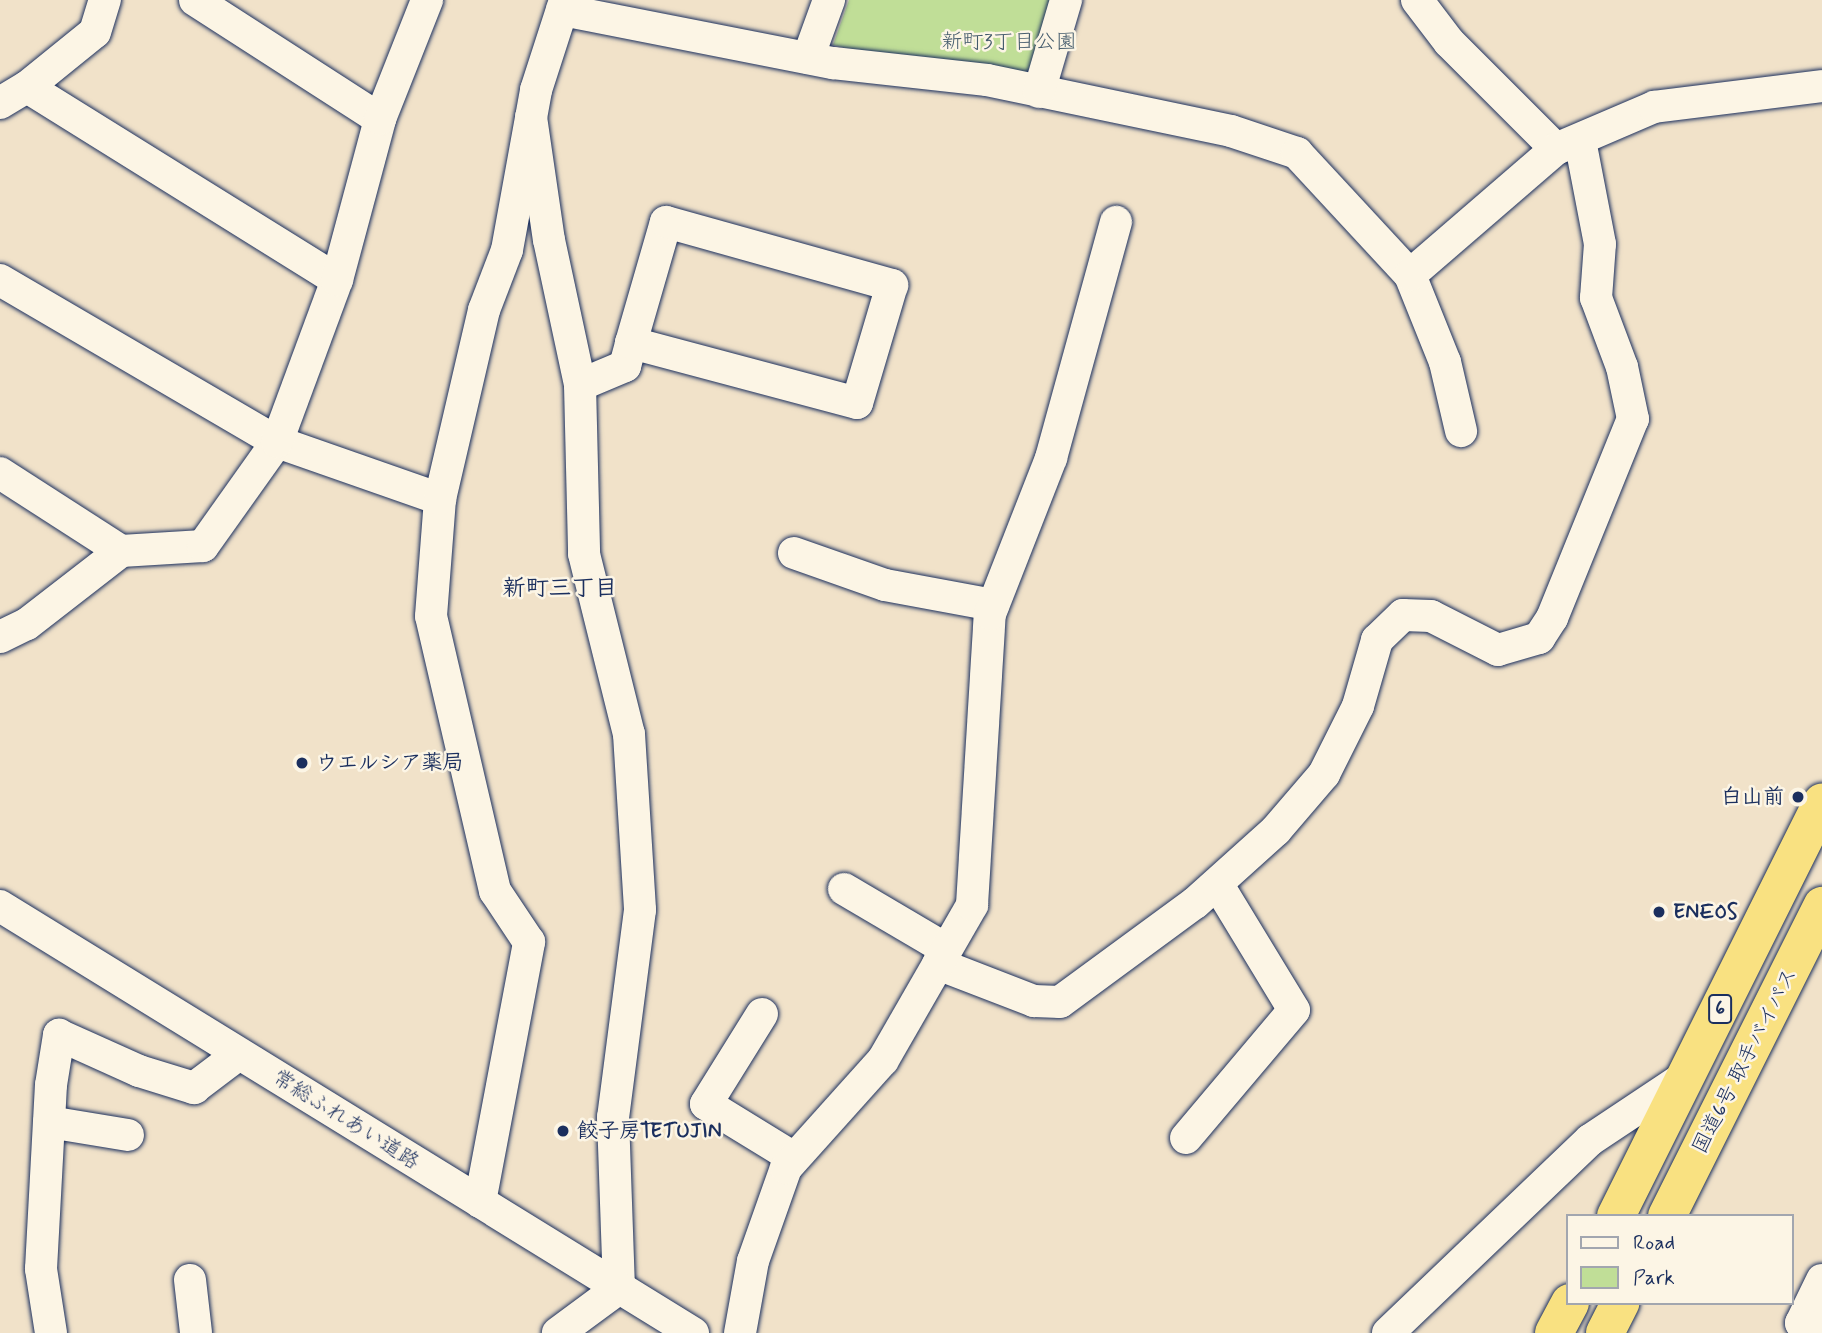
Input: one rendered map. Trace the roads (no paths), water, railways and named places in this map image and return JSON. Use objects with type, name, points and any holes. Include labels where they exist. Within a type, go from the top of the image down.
[{"type":"highway","name":"6","points":[[1617,1214],[1822,803]]},
{"type":"highway","name":"国道6号 取手バイパス","points":[[1668,1214],[1821,909]]},
{"type":"highway","points":[[1554,1333],[1569,1305]]},
{"type":"highway","points":[[1605,1333],[1619,1305]]},
{"type":"street","points":[[0,103],[27,87],[95,32],[105,0]]},
{"type":"street","points":[[195,0],[380,119]]},
{"type":"street","points":[[0,637],[27,624],[121,551],[203,546],[277,442],[337,280],[380,119],[427,0]]},
{"type":"street","points":[[808,58],[829,0]]},
{"type":"street","points":[[1039,92],[1066,0]]},
{"type":"street","points":[[844,889],[942,957],[1034,1001],[1060,1002],[1218,885],[1276,830],[1324,774],[1358,706],[1377,640],[1403,615],[1431,616],[1498,650],[1539,638],[1552,618],[1633,419],[1622,367],[1596,298],[1600,244],[1568,145],[1449,43],[1417,0]]},
{"type":"street","points":[[480,1202],[529,942],[495,891],[431,616],[440,499],[484,310],[507,250],[531,117],[563,5],[808,58],[987,80],[1231,131],[1297,153],[1410,275],[1444,362],[1461,431]]},
{"type":"street","points":[[1410,275],[1568,145],[1654,107],[1822,86]]},
{"type":"street","points":[[27,87],[337,280]]},
{"type":"street","points":[[531,117],[549,240],[580,385],[584,554],[629,734],[640,910],[613,1117],[619,1288],[558,1333]]},
{"type":"street","points":[[580,385],[625,366],[631,343],[666,222],[892,285],[857,403],[631,343]]},
{"type":"street","points":[[740,1333],[753,1261],[786,1168],[883,1060],[972,905],[993,605],[1051,458],[1116,222]]},
{"type":"street","points":[[0,280],[277,442],[440,499]]},
{"type":"street","points":[[0,473],[121,551]]},
{"type":"street","points":[[794,553],[885,585],[993,605]]},
{"type":"street","points":[[1186,1138],[1294,1010],[1218,885]]},
{"type":"street","name":"常総ふれあい道路","points":[[0,906],[693,1333]]},
{"type":"street","points":[[762,1014],[706,1104],[794,1158]]},
{"type":"street","points":[[51,1333],[41,1269],[49,1122],[59,1035],[139,1071],[194,1088],[239,1054]]},
{"type":"street","points":[[1388,1333],[1590,1140],[1686,1076]]},
{"type":"street","points":[[49,1122],[128,1135]]},
{"type":"street","points":[[190,1280],[196,1333]]},
{"type":"street","points":[[1822,1280],[1801,1323],[1822,1333]]},
{"type":"place","name":"ウエルシア薬局","points":[[302,763]]},
{"type":"place","name":"白山前","points":[[1798,797]]},
{"type":"place","name":"ENEOS","points":[[1659,912]]},
{"type":"place","name":"餃子房TETUJIN","points":[[563,1131]]},
{"type":"district","name":"新町三丁目","points":[[560,589]]},
{"type":"park label","name":"新町3丁目公園","points":[[1009,42]]}]
